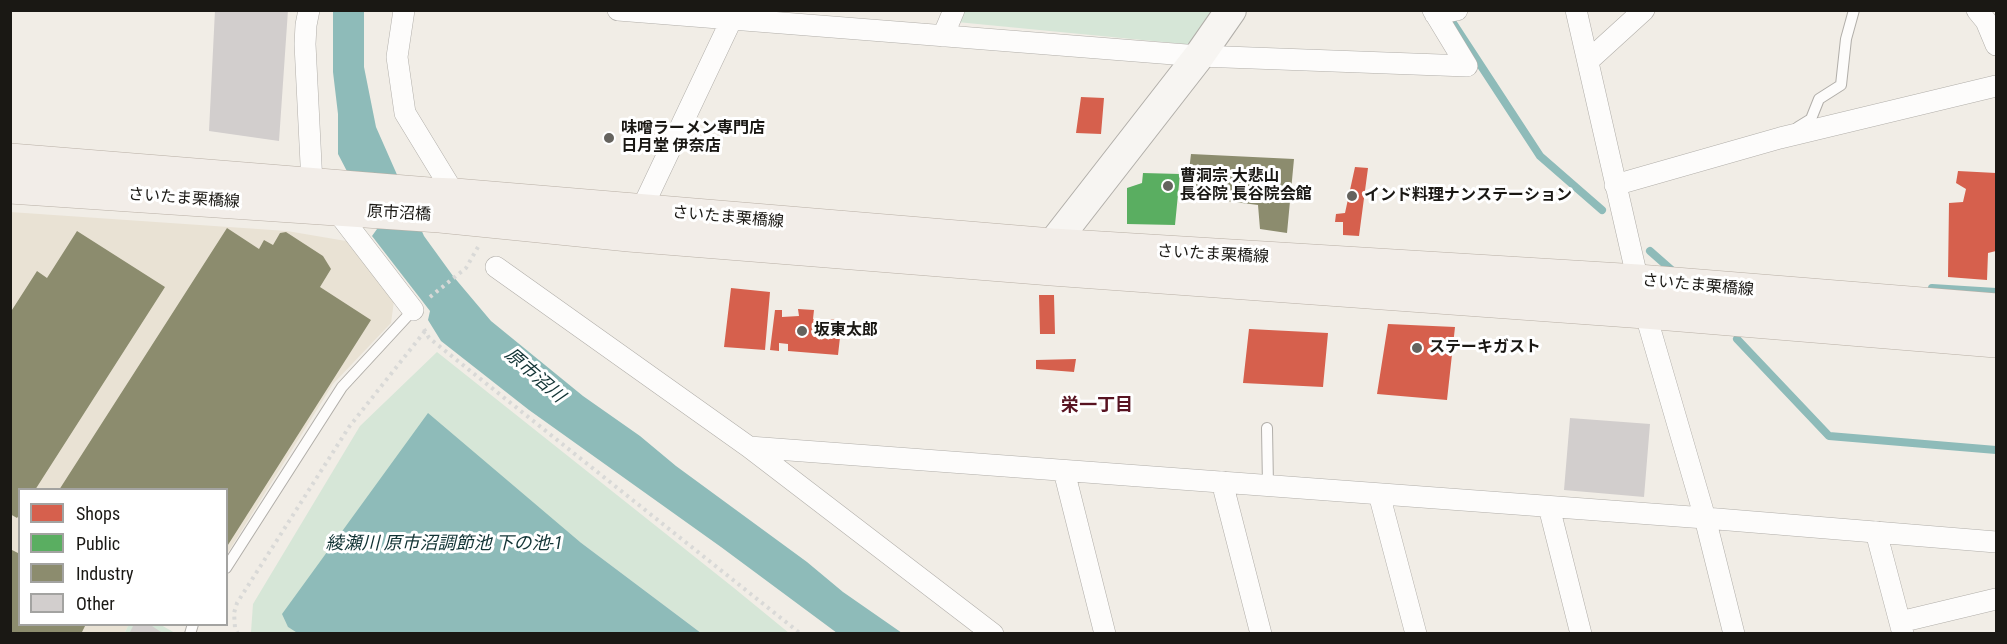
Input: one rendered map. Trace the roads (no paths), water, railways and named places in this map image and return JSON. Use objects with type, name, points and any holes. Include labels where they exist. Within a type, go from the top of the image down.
[{"type":"main road","name":"さいたま栗橋線","points":[[10,160],[312,184],[349,203]]},
{"type":"main road","name":"さいたま栗橋線","points":[[10,187],[349,203]]},
{"type":"main road","name":"さいたま栗橋線","points":[[442,202],[635,223],[1052,257],[1645,312],[1996,341]]},
{"type":"main road","name":"原市沼橋","points":[[349,203],[442,202]]},
{"type":"main road","name":"さいたま栗橋線","points":[[1052,257],[1638,281],[1996,310]]},
{"type":"street","points":[[309,10],[305,44],[312,184]]},
{"type":"street","points":[[404,10],[397,57],[405,113],[442,202]]},
{"type":"street","points":[[618,10],[734,15],[943,36],[1199,56],[1467,66],[1444,12]]},
{"type":"street","points":[[943,36],[954,10]]},
{"type":"street","points":[[1052,257],[1231,10]]},
{"type":"street","points":[[1576,10],[1645,312],[1706,518],[1734,633]]},
{"type":"street","points":[[1588,61],[1644,10]]},
{"type":"street","points":[[1977,10],[1986,21],[1996,45]]},
{"type":"street","points":[[635,223],[734,15]]},
{"type":"street","points":[[1615,185],[1780,138],[1996,86]]},
{"type":"street","points":[[349,203],[417,307]]},
{"type":"street","points":[[496,267],[749,447],[993,633]]},
{"type":"street","points":[[749,447],[1706,518],[1996,543]]},
{"type":"street","points":[[1064,471],[1105,633]]},
{"type":"street","points":[[1222,482],[1261,633]]},
{"type":"street","points":[[1379,494],[1416,633]]},
{"type":"street","points":[[1549,507],[1581,633]]},
{"type":"street","points":[[1876,532],[1902,628],[1996,599]]},
{"type":"lane","points":[[1780,138],[1811,119],[1819,99],[1841,85],[1846,39],[1854,10]]},
{"type":"lane","points":[[228,565],[342,387],[417,307]]},
{"type":"lane","points":[[1266,428],[1268,486]]},
{"type":"water","name":"原市沼川","points":[[333,11],[364,11],[364,67],[376,127],[424,236],[453,276],[491,321],[583,396],[640,436],[676,466],[807,562],[843,592],[902,633],[837,633],[529,410],[441,341],[428,320],[430,311],[372,236],[377,229],[338,154],[338,114],[333,72]]},
{"type":"water","name":"綾瀬川 原市沼調節池 下の池-1","points":[[428,413],[580,542],[701,633],[299,634],[288,627],[282,614]]},
{"type":"waterway","points":[[1453,23],[1540,156],[1602,210]]},
{"type":"waterway","points":[[1650,251],[1675,273]]},
{"type":"waterway","points":[[1932,288],[1996,292]]},
{"type":"waterway","points":[[1737,339],[1829,436],[1996,450]]},
{"type":"place","name":"味噌ラーメン専門店 日月堂 伊奈店","points":[[609,138]]},
{"type":"place","name":"曹洞宗 大悲山 長谷院 長谷院会館","points":[[1168,186]]},
{"type":"place","name":"インド料理ナンステーション","points":[[1352,196]]},
{"type":"place","name":"坂東太郎","points":[[802,331]]},
{"type":"place","name":"ステーキガスト","points":[[1417,348]]},
{"type":"district","name":"栄一丁目","points":[[1097,406]]}]
